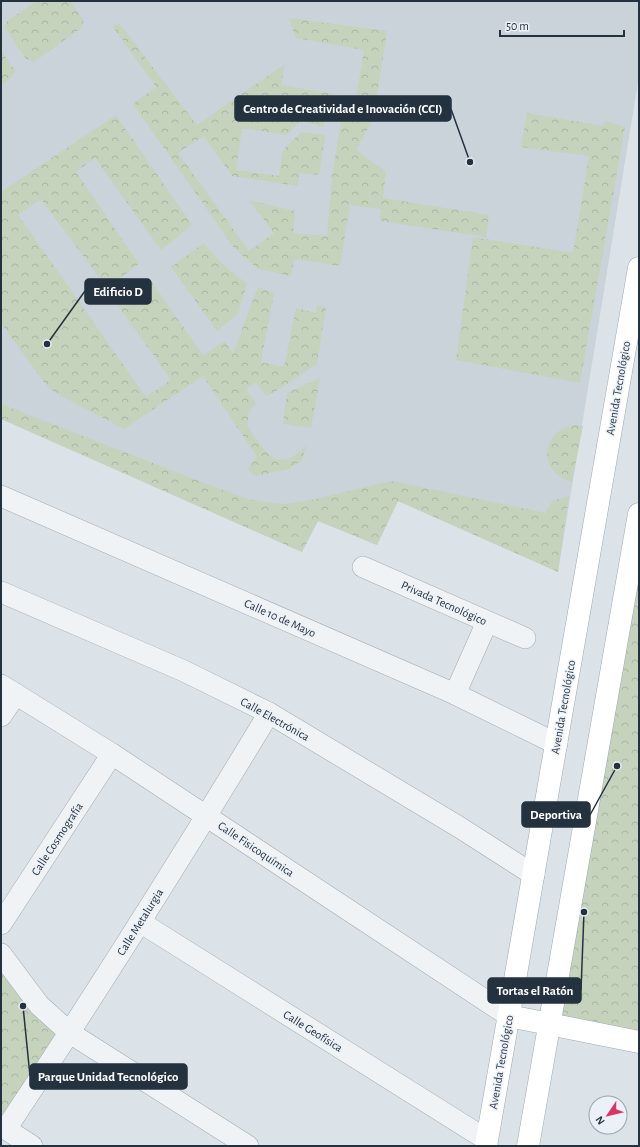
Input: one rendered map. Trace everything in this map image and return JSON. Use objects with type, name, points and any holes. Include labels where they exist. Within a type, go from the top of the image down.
[{"type":"main road","name":"Avenida Tecnológico","points":[[486,1143],[557,744],[639,268]]},
{"type":"main road","points":[[528,1146],[639,514]]},
{"type":"main road","points":[[509,1016],[639,1042]]},
{"type":"street","name":"Calle 10 de Mayo","points":[[1,496],[455,694],[557,744]]},
{"type":"street","name":"Privada Tecnológico","points":[[363,567],[525,638]]},
{"type":"street","name":"Calle Electrónica","points":[[1,592],[184,671],[269,713],[452,823],[534,875]]},
{"type":"street","points":[[455,694],[487,622]]},
{"type":"street","points":[[1,716],[8,690]]},
{"type":"street","name":"Calle Fisicoquímica","points":[[8,690],[112,754],[509,1016]]},
{"type":"street","name":"Calle Metalurgia","points":[[4,1127],[70,1033],[207,816],[269,713]]},
{"type":"street","name":"Calle Cosmografía","points":[[1,924],[112,754]]},
{"type":"street","name":"Calle Geofísica","points":[[140,922],[486,1143]]},
{"type":"street","points":[[1,954],[39,1005],[70,1033],[248,1146]]},
{"type":"street","points":[[4,1127],[32,1146]]},
{"type":"shaded area","points":[[1,1],[639,1],[639,76],[558,572],[398,501],[377,545],[318,521],[302,552],[1,419]]},
{"type":"green space","points":[[37,1],[70,1],[84,20],[80,29],[34,62],[26,59],[4,27],[7,21]]},
{"type":"green space","points":[[289,18],[387,31],[375,108],[329,100],[323,127],[301,121],[286,135],[242,128],[236,170],[279,176],[283,150],[301,132],[325,135],[319,175],[299,173],[298,186],[232,176],[204,136],[178,153],[249,251],[274,233],[249,200],[295,211],[293,233],[327,236],[332,176],[342,116],[372,121],[356,150],[386,172],[383,198],[489,215],[486,237],[380,221],[381,209],[350,205],[340,266],[294,259],[291,276],[258,269],[235,249],[133,104],[156,87],[113,27],[119,23],[197,125],[285,64],[281,85],[356,98],[364,50],[296,38]]},
{"type":"green space","points":[[1,50],[15,71],[10,79],[1,85]]},
{"type":"green space","points":[[527,113],[604,126],[605,121],[625,127],[580,383],[456,360],[473,237],[573,253],[589,156],[521,147]]},
{"type":"green space","points":[[116,115],[192,225],[161,250],[95,158],[76,172],[139,264],[107,288],[41,199],[18,215],[146,397],[171,380],[117,304],[151,281],[203,355],[225,341],[233,354],[258,287],[274,293],[261,362],[284,367],[296,308],[316,313],[317,305],[326,307],[317,364],[266,396],[256,382],[246,389],[256,403],[249,412],[247,426],[266,452],[279,460],[287,459],[307,445],[301,461],[288,469],[255,476],[248,469],[257,457],[203,376],[124,429],[54,392],[46,385],[1,323],[1,192]]},
{"type":"green space","points":[[204,243],[224,265],[247,283],[238,314],[217,331],[171,267]]},
{"type":"green space","points":[[320,378],[311,428],[283,424],[287,393]]},
{"type":"green space","points":[[1,404],[199,481],[248,499],[264,502],[284,504],[311,500],[391,481],[546,513],[552,501],[569,496],[558,572],[398,501],[377,545],[318,521],[302,552],[1,419]]},
{"type":"green space","points":[[576,425],[583,426],[572,482],[561,477],[553,470],[548,461],[547,452],[550,442],[555,434],[564,428]]},
{"type":"green space","points":[[639,506],[639,1042],[551,1025]]},
{"type":"green space","points":[[1,941],[20,977],[68,1034],[1,1120]]},
{"type":"place","name":"Centro de Creatividad e Inovación (CCI)","points":[[470,162]]},
{"type":"place","name":"Edificio D","points":[[47,344]]},
{"type":"place","name":"Deportiva","points":[[617,766]]},
{"type":"place","name":"Tortas el Ratón","points":[[584,912]]},
{"type":"place","name":"Parque Unidad Tecnológico","points":[[23,1006]]}]
